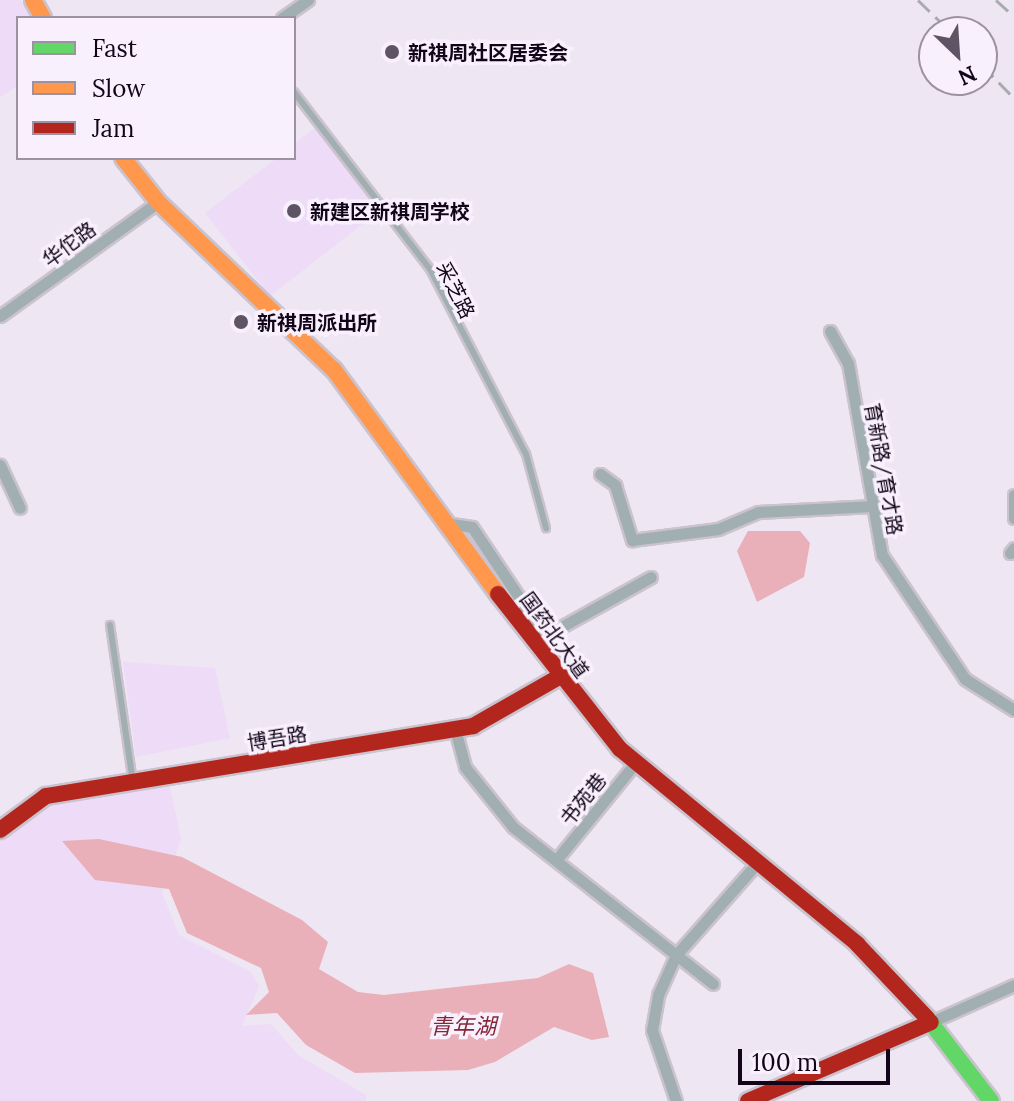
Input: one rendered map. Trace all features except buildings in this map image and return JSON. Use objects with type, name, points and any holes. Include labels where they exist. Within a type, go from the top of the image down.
[{"type":"main road","name":"国药北大道","points":[[125,160],[158,202],[334,370],[451,524],[559,677],[636,762],[857,944],[931,1022],[991,1101]]},
{"type":"main road","name":"博吾路","points":[[0,830],[46,796],[473,726],[559,677]]},
{"type":"main road","points":[[748,1101],[931,1022]]},
{"type":"street","points":[[285,16],[308,0]]},
{"type":"street","name":"华佗路","points":[[0,316],[158,202]]},
{"type":"street","name":"育新路/育才路","points":[[830,331],[848,363],[882,555],[910,604],[965,679],[1014,710]]},
{"type":"street","points":[[0,465],[20,508]]},
{"type":"street","points":[[600,474],[615,485],[632,540],[718,529],[758,512],[873,506]]},
{"type":"street","points":[[1014,495],[1014,518]]},
{"type":"street","points":[[451,524],[472,527],[545,636],[651,577]]},
{"type":"street","points":[[455,729],[465,767],[513,827],[713,984]]},
{"type":"street","name":"书苑巷","points":[[557,859],[636,762]]},
{"type":"street","points":[[676,1101],[652,1030],[658,995],[676,955],[758,862]]},
{"type":"street","points":[[931,1022],[1014,985]]},
{"type":"lane","name":"采芝路","points":[[296,95],[430,269],[526,454],[546,528]]},
{"type":"lane","points":[[110,625],[133,782]]},
{"type":"shaded area","points":[[0,0],[21,0],[30,16],[16,16],[16,87],[0,97]]},
{"type":"shaded area","name":"新建区新祺周学校","points":[[319,125],[383,208],[270,296],[205,213],[274,160],[296,160],[296,142]]},
{"type":"shaded area","points":[[123,662],[215,668],[230,738],[136,757]]},
{"type":"shaded area","points":[[169,782],[181,839],[162,893],[179,935],[251,972],[259,986],[242,1026],[271,1024],[298,1055],[366,1095],[366,1101],[0,1101],[0,835],[52,804]]},
{"type":"water","points":[[748,531],[800,531],[810,543],[804,577],[757,602],[737,551]]},
{"type":"water","name":"青年湖","points":[[99,839],[182,857],[302,920],[328,942],[319,969],[358,992],[384,995],[538,978],[569,964],[593,973],[609,1037],[592,1040],[554,1027],[495,1062],[468,1070],[355,1073],[306,1045],[277,1013],[246,1015],[269,992],[261,968],[187,933],[169,889],[95,880],[62,841]]},
{"type":"railway","points":[[918,0],[934,16]]},
{"type":"railway","points":[[996,0],[1014,16]]},
{"type":"railway","points":[[998,82],[1014,98]]},
{"type":"traffic: fast","points":[[928,1019],[991,1101]]},
{"type":"traffic: slow","points":[[33,0],[42,16]]},
{"type":"traffic: slow","points":[[125,160],[158,202],[334,370],[498,594]]},
{"type":"traffic: jam","points":[[498,594],[620,749],[857,944],[928,1019]]},
{"type":"traffic: jam","points":[[0,830],[46,796],[473,726],[559,677]]},
{"type":"traffic: jam","points":[[748,1101],[931,1022]]},
{"type":"place","name":"新祺周社区居委会","points":[[392,52]]},
{"type":"place","name":"新建区新祺周学校","points":[[294,211]]},
{"type":"place","name":"新祺周派出所","points":[[241,322]]}]
